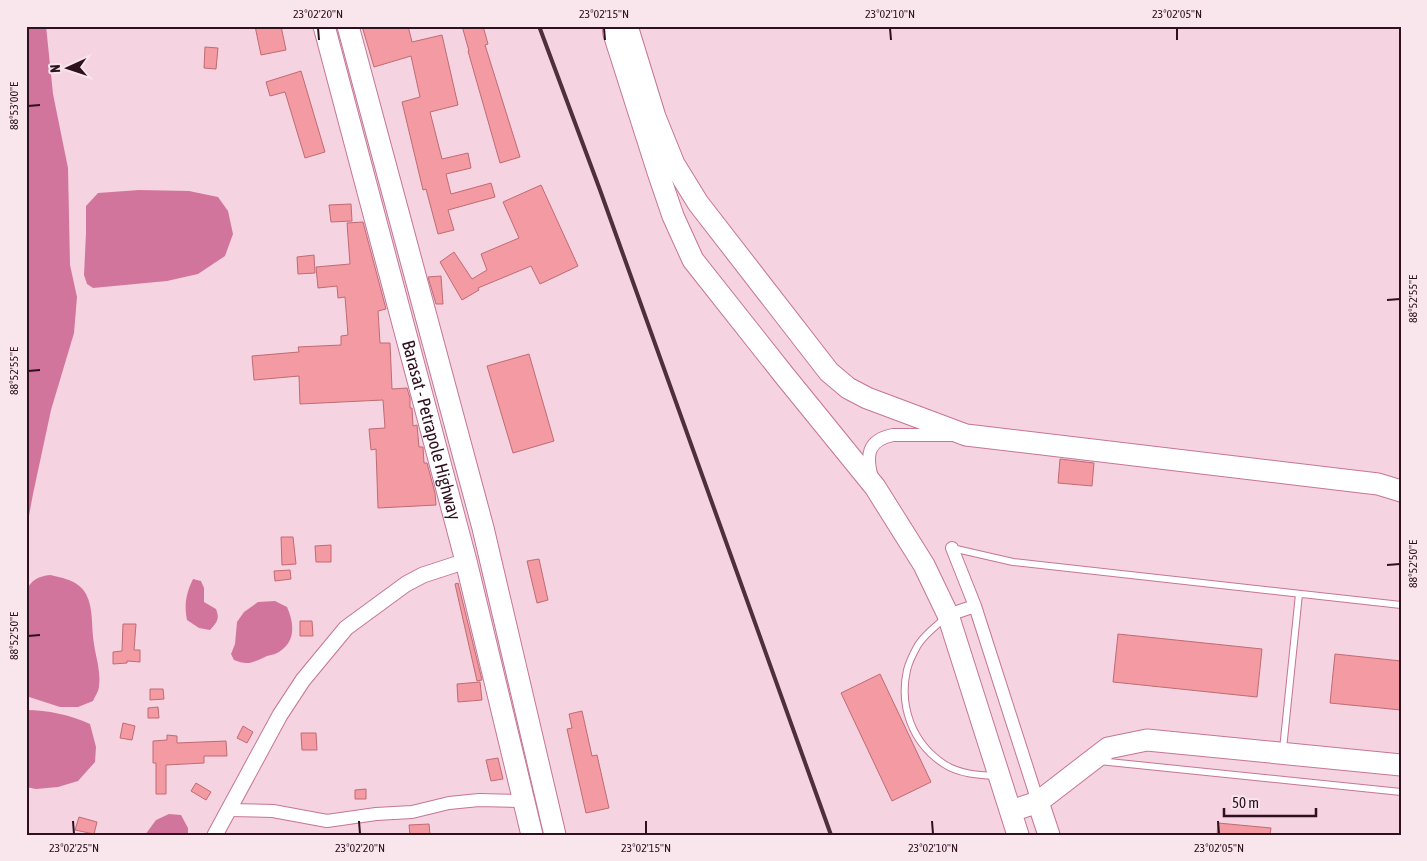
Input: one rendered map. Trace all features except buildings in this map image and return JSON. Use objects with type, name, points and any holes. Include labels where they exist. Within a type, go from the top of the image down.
[{"type":"highway","name":"Barasat - Petrapole Highway","points":[[324,26],[466,561],[532,835]]},
{"type":"highway","name":"Barasat - Petrapole Highway","points":[[348,26],[483,528],[555,835]]},
{"type":"highway","points":[[613,26],[673,216],[693,260],[875,487],[924,564],[948,615],[1018,835]]},
{"type":"highway","points":[[627,26],[655,117],[674,164],[698,203],[830,372],[848,388],[867,398],[966,435],[1378,484],[1401,491]]},
{"type":"highway","points":[[1011,811],[1038,802],[1108,748],[1147,740],[1401,765]]},
{"type":"highway","points":[[1038,802],[1049,835]]},
{"type":"street","points":[[875,487],[868,462],[872,447],[878,440],[885,436],[893,435],[966,435]]},
{"type":"street","points":[[952,548],[975,606],[1038,802]]},
{"type":"street","points":[[215,835],[290,699],[303,680],[346,628],[406,584],[424,575],[466,561]]},
{"type":"street","points":[[948,615],[975,606]]},
{"type":"street","points":[[228,810],[273,811],[327,821],[376,814],[412,812],[449,803],[479,800],[523,801]]},
{"type":"lane","points":[[952,548],[1013,562],[1401,605]]},
{"type":"lane","points":[[1283,753],[1300,594]]},
{"type":"lane","points":[[948,615],[919,644],[907,668],[904,696],[909,722],[924,746],[944,764],[970,774],[1000,776]]},
{"type":"lane","points":[[1092,760],[1401,792]]},
{"type":"shaded area","points":[[26,26],[46,26],[53,94],[68,168],[70,265],[77,297],[74,333],[51,410],[26,532]]},
{"type":"shaded area","points":[[139,190],[189,191],[218,197],[228,211],[233,234],[225,256],[198,274],[167,281],[93,288],[87,284],[84,275],[86,206],[98,193]]},
{"type":"shaded area","points":[[50,575],[75,583],[83,590],[89,600],[99,670],[99,688],[93,701],[78,707],[60,707],[26,696],[26,591],[36,579]]},
{"type":"shaded area","points":[[193,579],[201,581],[204,588],[204,602],[216,609],[218,615],[210,630],[199,628],[187,620],[186,599]]},
{"type":"shaded area","points":[[275,601],[287,607],[290,614],[292,634],[287,645],[275,654],[255,661],[243,663],[234,660],[231,654],[235,644],[237,622],[244,612],[258,602]]},
{"type":"shaded area","points":[[26,710],[59,714],[90,724],[96,747],[95,762],[78,781],[58,787],[36,789],[26,787]]},
{"type":"shaded area","points":[[169,814],[181,815],[188,828],[188,835],[145,835],[156,820]]},
{"type":"railway","points":[[539,26],[600,190],[831,835]]}]
